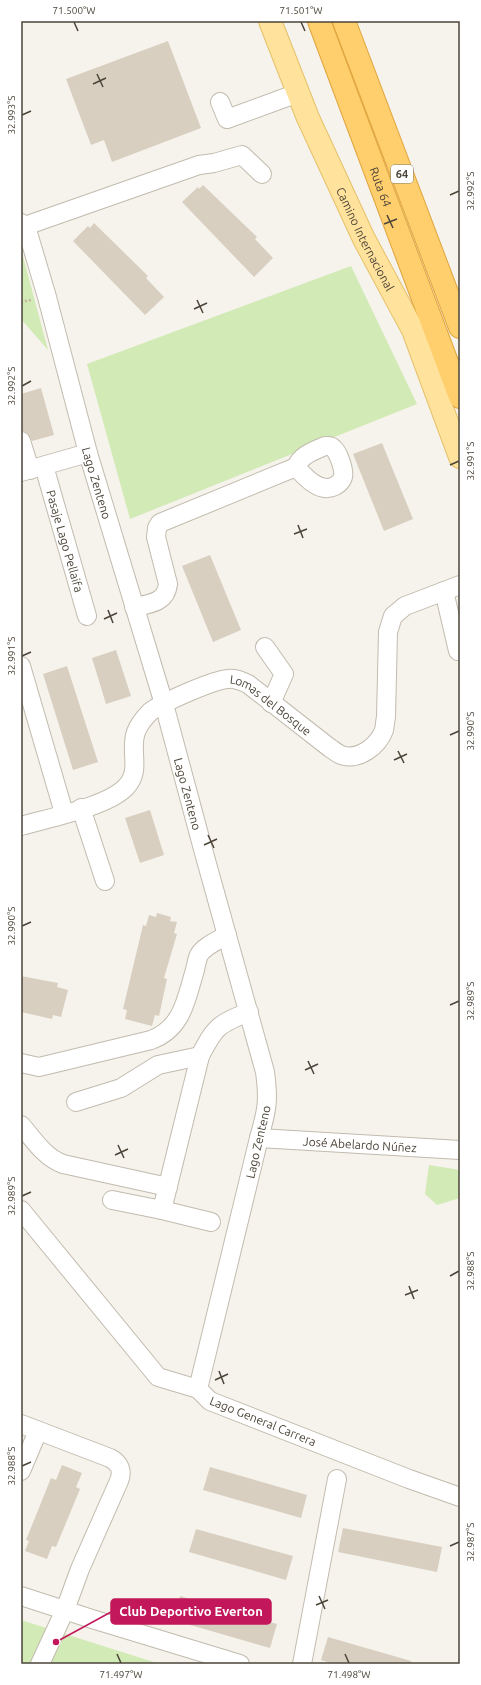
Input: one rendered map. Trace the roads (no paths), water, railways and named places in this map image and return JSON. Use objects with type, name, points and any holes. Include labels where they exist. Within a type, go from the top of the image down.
[{"type":"highway","name":"Ruta 64","points":[[319,21],[460,397]]},
{"type":"highway","name":"Ruta 64","points":[[344,21],[460,327]]},
{"type":"main road","name":"Camino Internacional","points":[[270,21],[308,118],[364,239],[413,330],[460,457]]},
{"type":"street","points":[[220,102],[227,119],[298,93]]},
{"type":"street","points":[[23,224],[200,165],[214,163],[242,155],[262,174]]},
{"type":"street","name":"Lago Zenteno","points":[[23,224],[47,298],[88,454],[164,704],[265,1072],[268,1094],[267,1111],[259,1138],[198,1389]]},
{"type":"street","name":"Pasaje Lago Pellaifa","points":[[21,441],[87,616]]},
{"type":"street","points":[[31,469],[88,454]]},
{"type":"street","points":[[134,607],[156,603],[164,598],[168,589],[156,537],[157,528],[160,523],[296,467]]},
{"type":"street","points":[[452,588],[458,651]]},
{"type":"street","name":"Lomas del Bosque","points":[[21,826],[102,802],[126,787],[135,768],[135,733],[140,722],[150,712],[164,704],[218,681],[229,678],[238,679],[248,684],[330,748],[342,755],[352,756],[362,754],[377,742],[384,730],[386,717],[388,632],[391,620],[401,609],[452,588]]},
{"type":"street","points":[[265,647],[284,674],[271,703]]},
{"type":"street","points":[[21,666],[72,811],[106,880]]},
{"type":"street","points":[[21,1063],[39,1067],[162,1036],[171,1029],[180,1015],[200,954],[212,944],[227,936]]},
{"type":"street","points":[[162,1210],[200,1056],[212,1034],[221,1024],[249,1012]]},
{"type":"street","points":[[76,1102],[121,1088],[158,1065],[200,1056]]},
{"type":"street","points":[[21,1124],[46,1155],[53,1160],[63,1164],[168,1187]]},
{"type":"street","name":"José Abelardo Núñez","points":[[259,1138],[460,1150]]},
{"type":"street","points":[[112,1200],[211,1222]]},
{"type":"street","name":"Lago General Carrera","points":[[21,1210],[158,1377],[198,1389],[210,1401],[409,1479],[460,1497]]},
{"type":"street","points":[[21,1424],[110,1458],[117,1463],[121,1471],[119,1481],[80,1569],[65,1610],[40,1664]]},
{"type":"street","points":[[21,1471],[38,1431]]},
{"type":"street","points":[[302,1664],[337,1479]]},
{"type":"street","points":[[21,1596],[240,1664]]},
{"type":"place","name":"Club Deportivo Everton","points":[[56,1642]]}]
